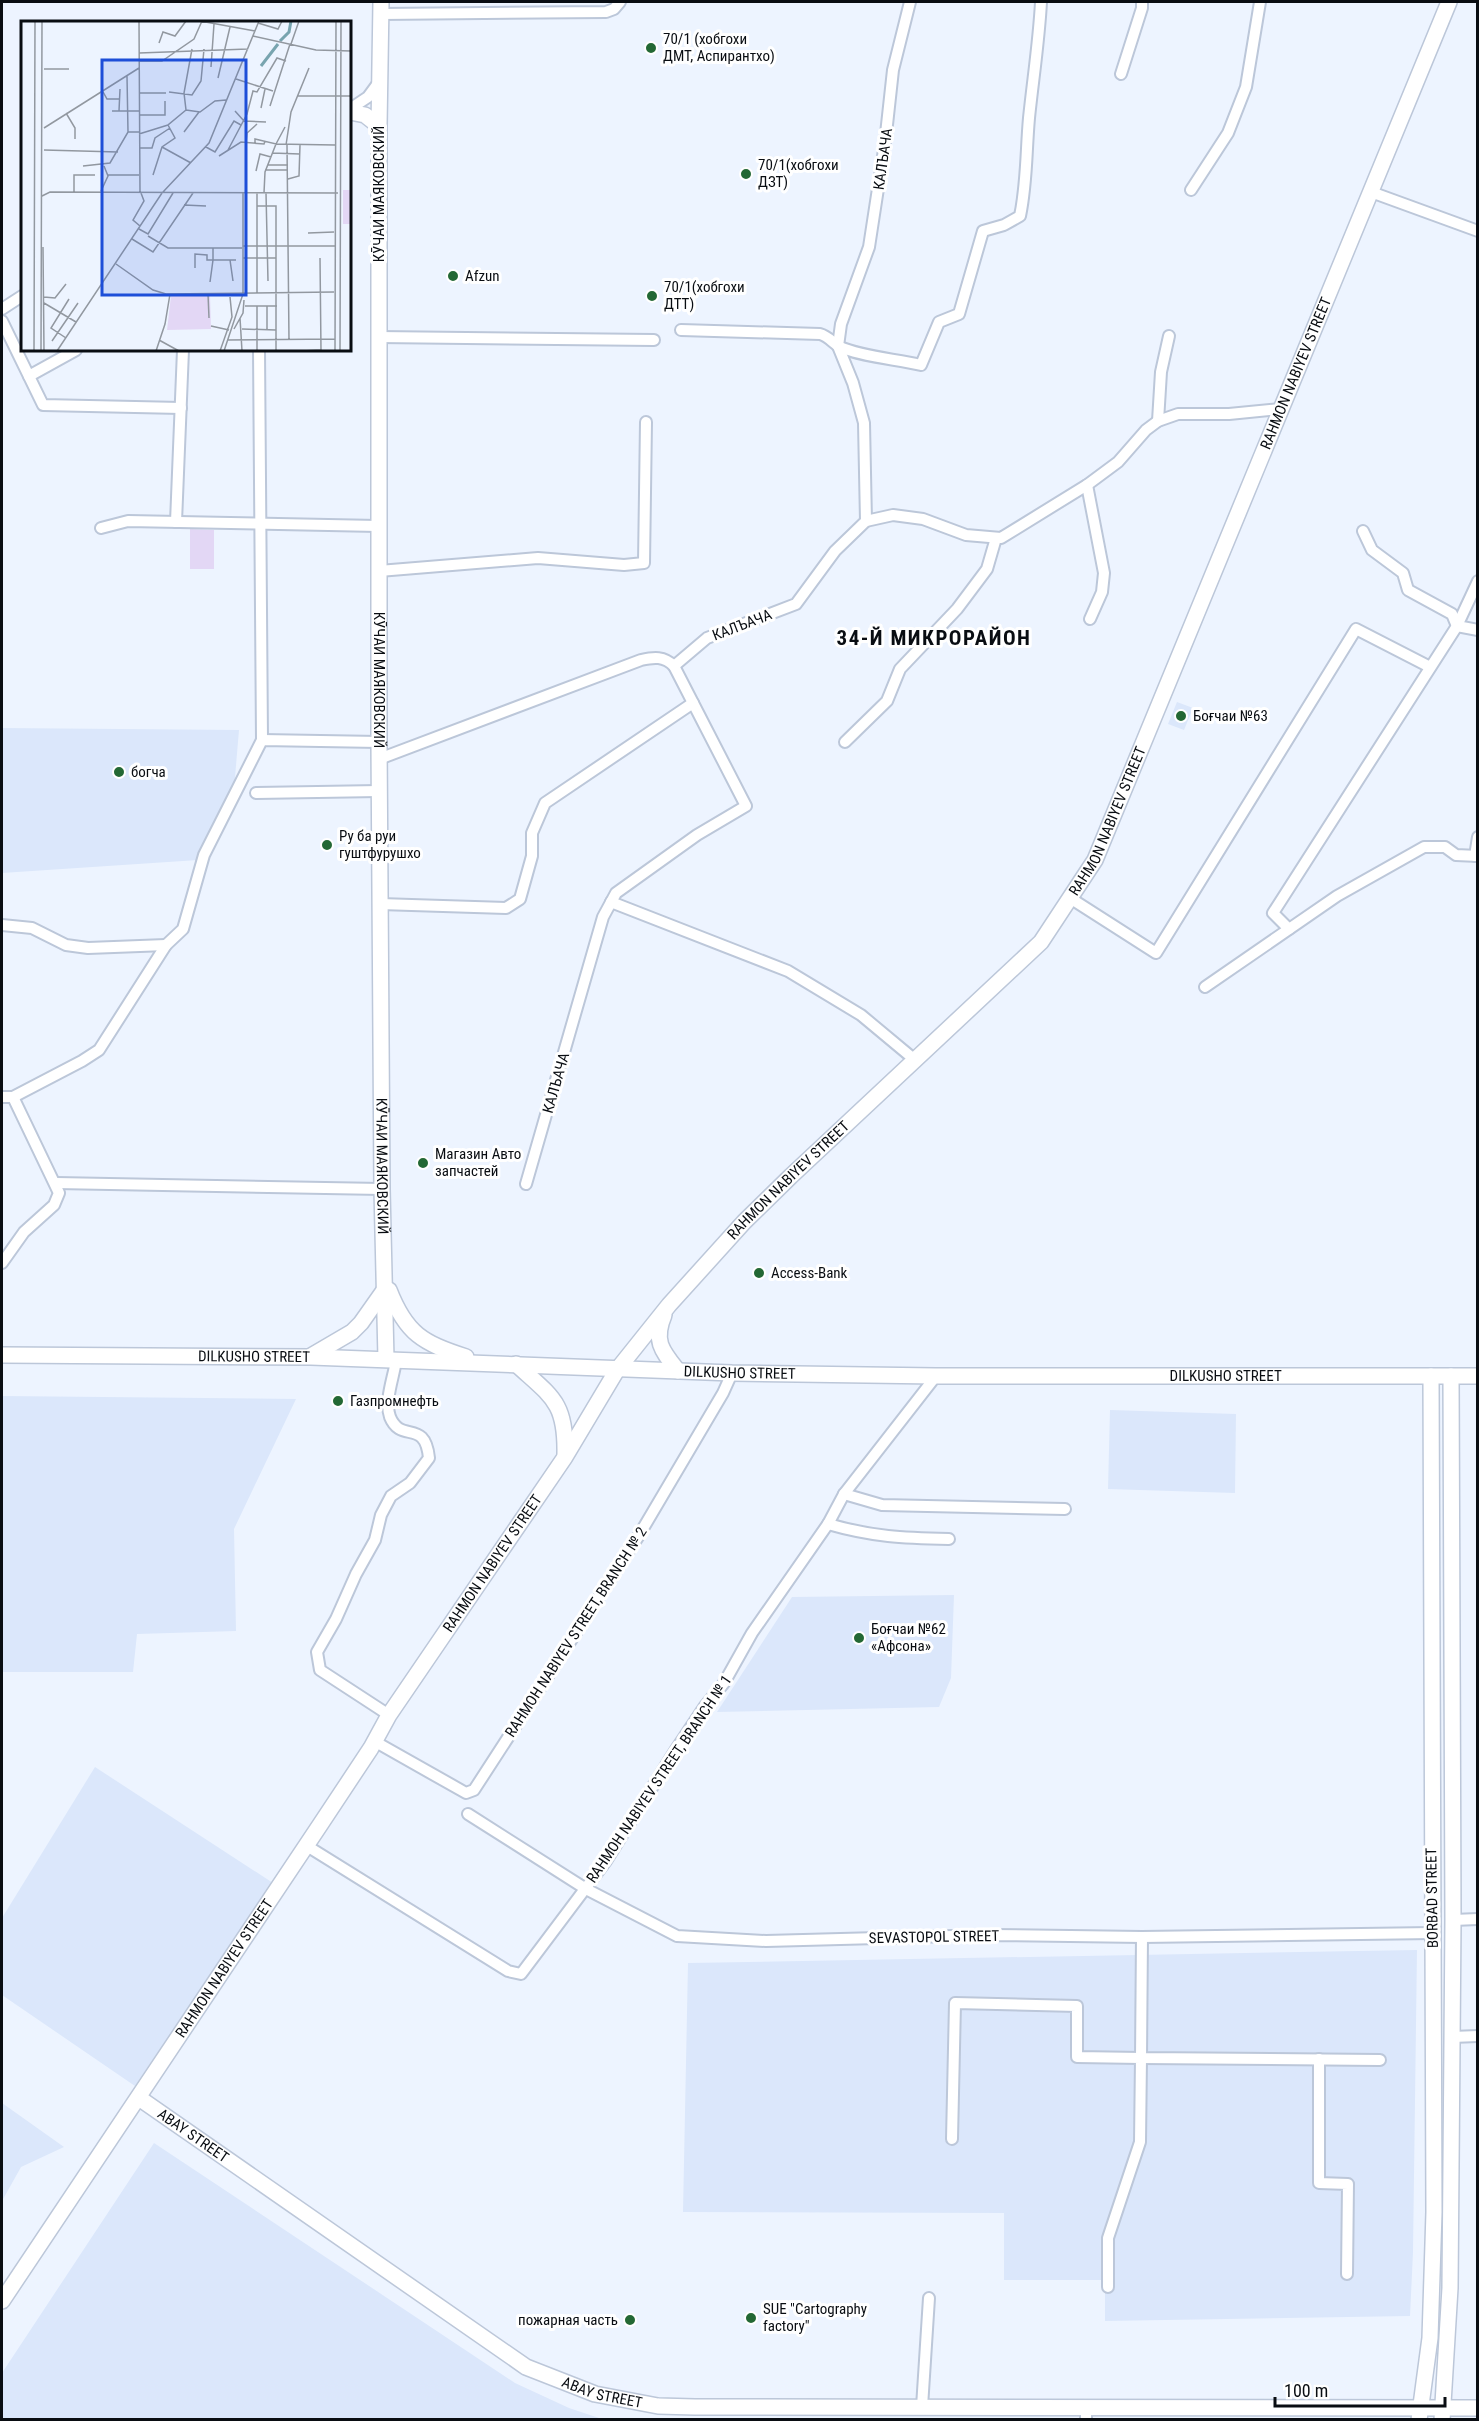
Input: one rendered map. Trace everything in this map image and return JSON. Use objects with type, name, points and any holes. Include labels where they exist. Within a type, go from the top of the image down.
[{"type":"main road","name":"RAHMON NABIYEV STREET","points":[[2,2301],[307,1846],[388,1715],[565,1457],[616,1370],[669,1305],[744,1222],[1041,942],[1095,861],[1449,2]]},
{"type":"main road","name":"КӮЧАИ МАЯКОВСКИЙ","points":[[381,8],[378,338],[379,791],[382,1189],[385,1285],[391,1359]]},
{"type":"main road","points":[[351,110],[365,115],[379,126]]},
{"type":"main road","points":[[310,1357],[352,1332],[361,1323],[385,1285]]},
{"type":"main road","points":[[385,1285],[396,1308],[413,1332],[434,1347],[483,1363]]},
{"type":"main road","points":[[669,1305],[659,1328],[659,1342],[665,1355],[678,1371]]},
{"type":"main road","name":"DILKUSHO STREET","points":[[2,1355],[310,1357],[616,1370],[936,1376],[1478,1376]]},
{"type":"main road","points":[[516,1364],[551,1396],[561,1412],[566,1433],[565,1457]]},
{"type":"main road","name":"BORBAD STREET","points":[[1421,2414],[1430,2338],[1434,2212],[1431,1376]]},
{"type":"main road","name":"BORBAD STREET","points":[[1443,2414],[1450,2288],[1453,1920],[1451,1376]]},
{"type":"main road","name":"ABAY STREET","points":[[139,2098],[526,2367],[595,2394],[694,2413],[922,2407],[1086,2413],[1443,2414],[1478,2408]]},
{"type":"street","points":[[381,8],[606,12],[615,9],[620,2]]},
{"type":"street","name":"КАЛЪАЧА","points":[[838,346],[841,324],[869,247],[885,143],[893,70],[910,2]]},
{"type":"street","points":[[838,346],[921,365],[939,322],[959,314],[983,231],[1004,225],[1020,216],[1025,192],[1029,119],[1040,42],[1041,2]]},
{"type":"street","points":[[1121,74],[1142,2]]},
{"type":"street","points":[[1191,190],[1228,133],[1246,87],[1260,2]]},
{"type":"street","points":[[351,109],[368,97],[379,82]]},
{"type":"street","points":[[1371,192],[1478,231]]},
{"type":"street","points":[[2,309],[21,297]]},
{"type":"street","points":[[2,321],[43,405],[180,408]]},
{"type":"street","points":[[681,330],[827,336],[838,346],[853,383],[864,423],[866,521],[893,515],[923,519],[966,535],[1001,538],[1087,485],[1118,462],[1146,430],[1158,421],[1178,414],[1229,414],[1280,410]]},
{"type":"street","points":[[1158,421],[1161,372],[1169,336]]},
{"type":"street","points":[[378,338],[654,340]]},
{"type":"street","points":[[29,376],[74,351]]},
{"type":"street","points":[[176,522],[183,351]]},
{"type":"street","points":[[2,1263],[24,1232],[54,1204],[59,1193],[7,1097],[82,1061],[99,1050],[166,945],[183,929],[204,855],[262,740],[259,351]]},
{"type":"street","points":[[379,571],[538,558],[624,565],[644,563],[646,422]]},
{"type":"street","points":[[1087,485],[1104,573],[1102,592],[1090,619]]},
{"type":"street","points":[[101,528],[128,520],[378,526]]},
{"type":"street","name":"КАЛЪАЧА","points":[[526,1184],[603,917],[616,893],[696,835],[746,806],[674,666],[707,638],[796,604],[835,551],[866,521]]},
{"type":"street","points":[[1363,531],[1372,550],[1403,573],[1408,590],[1452,614],[1457,626]]},
{"type":"street","points":[[845,742],[887,701],[900,669],[957,609],[987,569],[996,538]]},
{"type":"street","points":[[1289,930],[1273,913],[1457,626],[1478,581]]},
{"type":"street","points":[[1457,626],[1478,630]]},
{"type":"street","points":[[1070,898],[1155,953],[1356,629],[1430,667]]},
{"type":"street","points":[[379,759],[641,660],[655,657],[668,660],[674,666]]},
{"type":"street","points":[[380,904],[506,908],[514,904],[520,898],[532,856],[532,833],[545,803],[693,703]]},
{"type":"street","points":[[262,740],[379,742]]},
{"type":"street","points":[[256,793],[379,791]]},
{"type":"street","points":[[1205,987],[1338,897],[1424,847],[1445,847],[1456,855],[1476,856],[1478,837]]},
{"type":"street","points":[[611,902],[788,971],[861,1015],[915,1060]]},
{"type":"street","points":[[2,925],[32,928],[66,945],[88,948],[166,945]]},
{"type":"street","points":[[56,1184],[382,1189]]},
{"type":"street","points":[[388,1715],[320,1670],[317,1652],[375,1540],[381,1515],[391,1496],[420,1473],[429,1458],[428,1443],[422,1436],[404,1431],[390,1415],[391,1359]]},
{"type":"street","name":"RAHMOH NABIYEV STREET, BRANCH № 2","points":[[374,1741],[466,1793],[474,1790],[638,1537],[723,1393],[732,1373]]},
{"type":"street","name":"RAHMOH NABIYEV STREET, BRANCH № 1","points":[[307,1846],[508,1971],[521,1974],[586,1889],[705,1706],[724,1683],[753,1633],[828,1524],[844,1494],[936,1376]]},
{"type":"street","points":[[844,1494],[882,1506],[1065,1509]]},
{"type":"street","points":[[828,1524],[869,1535],[893,1538],[949,1539]]},
{"type":"street","name":"SEVASTOPOL STREET","points":[[468,1814],[586,1889],[676,1936],[766,1941],[990,1935],[1142,1937],[1432,1934]]},
{"type":"street","points":[[1453,1920],[1478,1919]]},
{"type":"street","points":[[1108,2287],[1108,2238],[1140,2142],[1142,1937]]},
{"type":"street","points":[[952,2139],[955,2003],[1077,2006],[1077,2057],[1380,2060]]},
{"type":"street","points":[[1452,2037],[1478,2036]]},
{"type":"street","points":[[1319,2059],[1319,2183],[1348,2184],[1347,2274]]},
{"type":"street","points":[[922,2407],[929,2298]]},
{"type":"shaded area","points":[[190,529],[214,530],[214,569],[190,569]]},
{"type":"shaded area","name":"Боғчаи №63","points":[[1177,702],[1193,708],[1184,730],[1168,724]]},
{"type":"shaded area","name":"богча","points":[[2,728],[239,730],[232,813],[198,860],[2,873]]},
{"type":"shaded area","points":[[2,1396],[296,1399],[234,1529],[236,1631],[137,1634],[133,1672],[2,1672]]},
{"type":"shaded area","points":[[1110,1410],[1236,1414],[1235,1493],[1108,1489]]},
{"type":"shaded area","name":"Боғчаи №62 «Афсона»","points":[[954,1595],[951,1678],[939,1707],[717,1712],[792,1597]]},
{"type":"shaded area","points":[[95,1767],[273,1883],[135,2086],[2,1995],[2,1918]]},
{"type":"shaded area","points":[[1417,1950],[1410,2316],[1105,2321],[1105,2280],[1004,2280],[1004,2213],[683,2212],[688,1963]]},
{"type":"shaded area","points":[[2,2103],[64,2147],[21,2167],[2,2201]]},
{"type":"shaded area","points":[[154,2143],[515,2383],[569,2408],[602,2419],[2,2419],[2,2373]]},
{"type":"place","name":"70/1 (хобгохи ДМТ, Аспирантхо)","points":[[651,48]]},
{"type":"place","name":"70/1(хобгохи ДЗТ)","points":[[746,174]]},
{"type":"place","name":"Afzun","points":[[453,276]]},
{"type":"place","name":"70/1(хобгохи ДТТ)","points":[[652,296]]},
{"type":"place","name":"Боғчаи №63","points":[[1181,716]]},
{"type":"place","name":"богча","points":[[119,772]]},
{"type":"place","name":"Ру ба руи гуштфурушхо","points":[[327,845]]},
{"type":"place","name":"Магазин Авто запчастей","points":[[423,1163]]},
{"type":"place","name":"Access-Bank","points":[[759,1273]]},
{"type":"place","name":"Газпромнефть","points":[[338,1401]]},
{"type":"place","name":"Боғчаи №62 «Афсона»","points":[[859,1638]]},
{"type":"place","name":"SUE \"Cartography factory\"","points":[[751,2318]]},
{"type":"place","name":"пожарная часть","points":[[630,2320]]},
{"type":"district","name":"34-Й МИКРОРАЙОН","points":[[934,638]]}]
